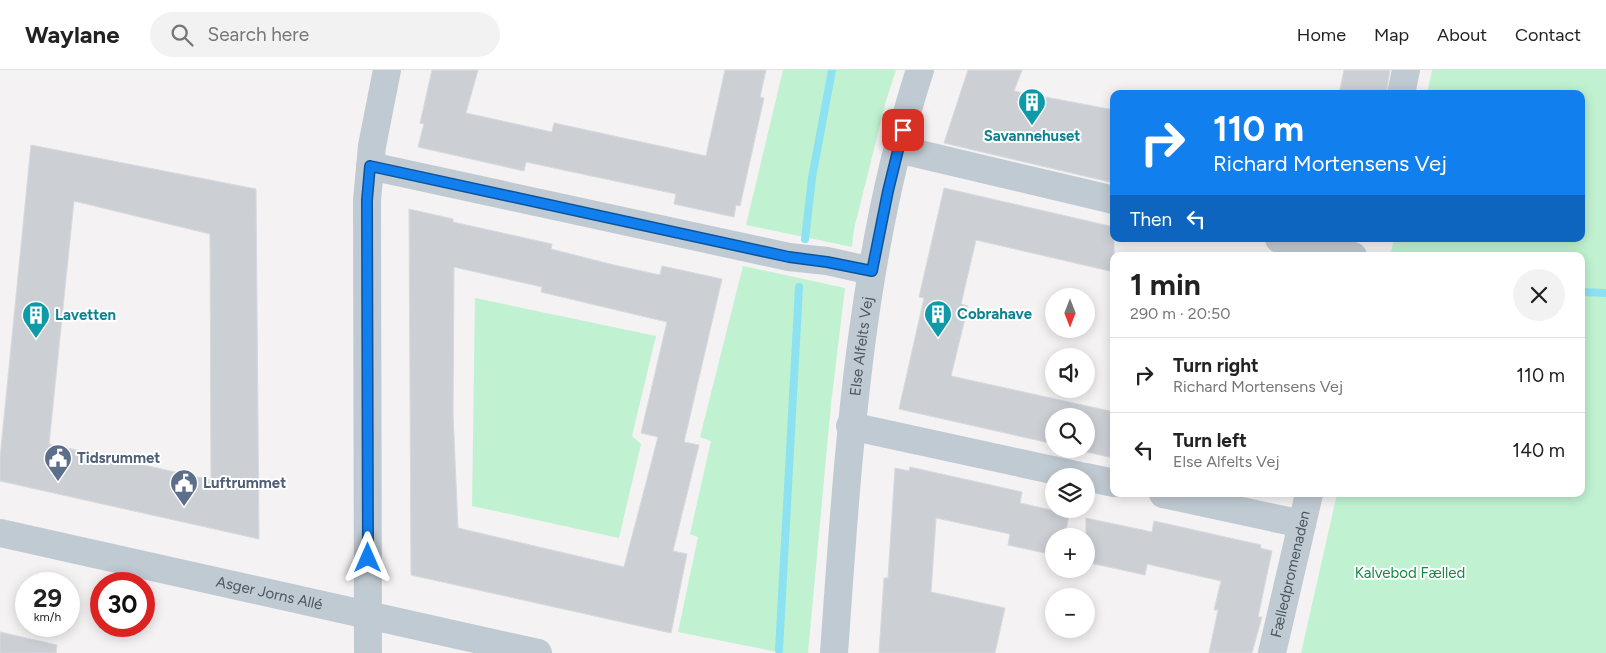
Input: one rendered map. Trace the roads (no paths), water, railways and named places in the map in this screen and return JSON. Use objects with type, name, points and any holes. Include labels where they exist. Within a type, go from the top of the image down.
[{"type":"street","points":[[368,653],[367,200],[370,166],[387,70]]},
{"type":"street","name":"Else Alfelts Vej","points":[[834,653],[850,426],[872,271],[898,149],[920,70]]},
{"type":"street","points":[[1402,90],[1406,70]]},
{"type":"street","points":[[898,149],[1110,199]]},
{"type":"street","points":[[370,166],[789,257],[872,271]]},
{"type":"street","points":[[1292,242],[1336,252]]},
{"type":"street","points":[[850,426],[1045,468]]},
{"type":"street","points":[[1095,480],[1110,482]]},
{"type":"street","points":[[1177,497],[1302,524]]},
{"type":"street","name":"Fælledpromenaden","points":[[1272,653],[1308,497]]},
{"type":"street","name":"Asger Jorns Allé","points":[[0,533],[538,653]]},
{"type":"waterway","points":[[805,239],[812,178],[832,70]]},
{"type":"waterway","points":[[779,650],[799,287]]},
{"type":"waterway","points":[[1585,292],[1606,293]]},
{"type":"place","name":"Savannehuset","points":[[1032,126]]},
{"type":"place","name":"Cobrahave","points":[[938,338]]},
{"type":"place","name":"Lavetten","points":[[36,339]]},
{"type":"place","name":"Tidsrummet","points":[[58,482]]},
{"type":"place","name":"Luftrummet","points":[[184,507]]},
{"type":"park label","name":"Kalvebod Fælled","points":[[1410,573]]}]
